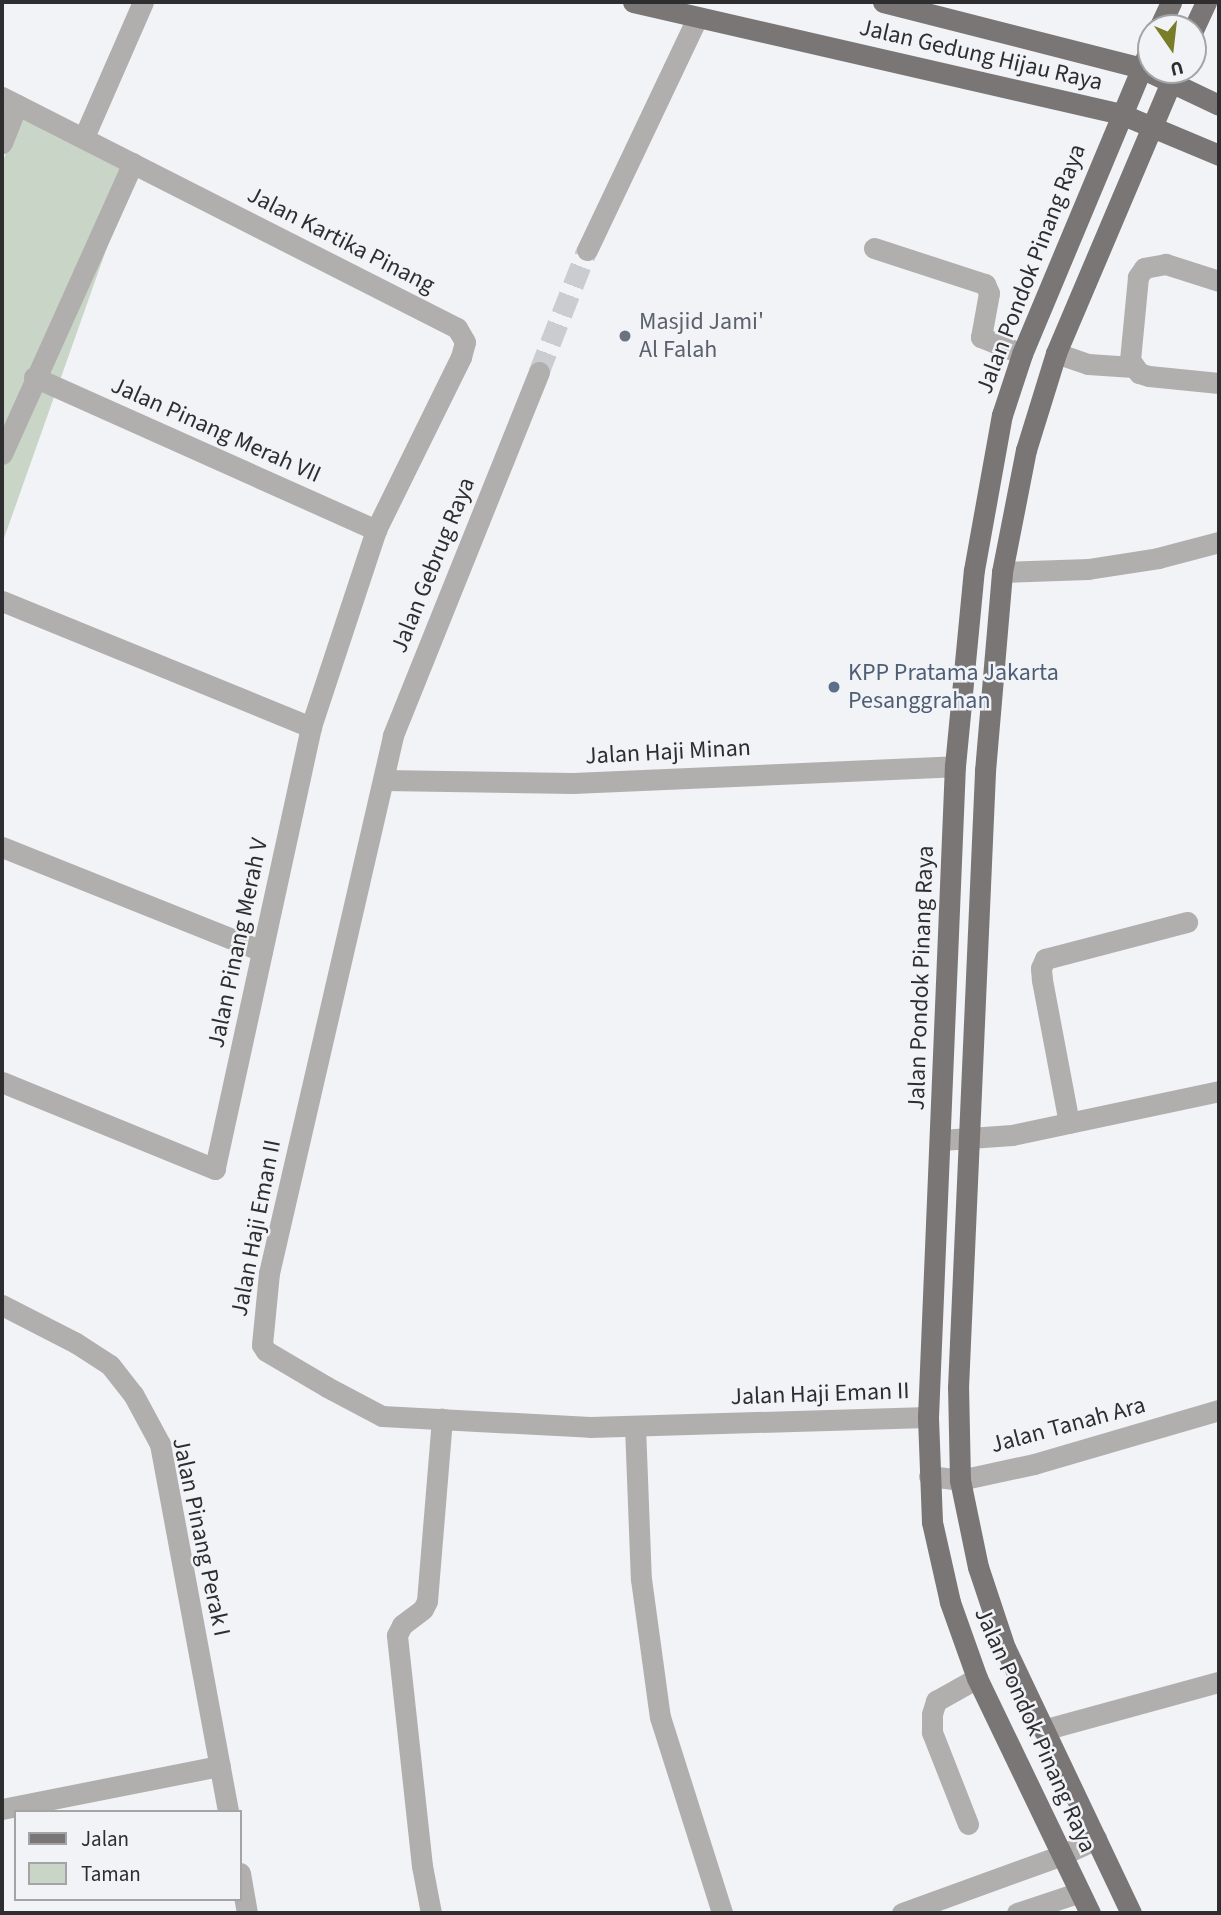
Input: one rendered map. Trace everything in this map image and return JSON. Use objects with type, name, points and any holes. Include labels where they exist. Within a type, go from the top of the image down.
[{"type":"main road","name":"Jalan Gedung Hijau Raya","points":[[633,2],[1121,114],[1219,155]]},
{"type":"main road","name":"Jalan Gedung Hijau Raya","points":[[883,2],[1137,67]]},
{"type":"main road","name":"Jalan Pondok Pinang Raya","points":[[1090,1913],[977,1678],[950,1602],[932,1522],[928,1417],[956,766],[974,570],[1002,415],[1022,354],[1137,77]]},
{"type":"main road","name":"Jalan Pondok Pinang Raya","points":[[1131,1913],[1005,1648],[981,1579],[960,1480],[958,1388],[985,771],[1002,572],[1027,450],[1056,353],[1170,84]]},
{"type":"main road","name":"Jalan Gedung Hijau Raya","points":[[1186,84],[1219,105]]},
{"type":"street","points":[[84,137],[144,2]]},
{"type":"street","points":[[587,250],[696,18]]},
{"type":"street","points":[[2,143],[10,101]]},
{"type":"street","name":"Jalan Kartika Pinang","points":[[10,101],[457,328],[465,342],[461,357],[376,530]]},
{"type":"street","points":[[2,454],[34,377],[133,163]]},
{"type":"street","points":[[874,248],[985,284],[989,293],[981,337],[1022,354]]},
{"type":"street","points":[[1133,367],[1130,349],[1138,277],[1144,268],[1166,264],[1219,281]]},
{"type":"street","points":[[1056,353],[1088,364],[1133,367],[1149,376],[1219,383]]},
{"type":"street","name":"Jalan Gebrug Raya","points":[[384,780],[393,736],[539,372]]},
{"type":"street","name":"Jalan Pinang Merah VII","points":[[34,377],[376,530]]},
{"type":"street","name":"Jalan Pinang Merah V","points":[[2,1082],[215,1169],[311,727],[376,530]]},
{"type":"street","points":[[1002,572],[1088,569],[1158,558],[1219,542]]},
{"type":"street","points":[[2,601],[311,727]]},
{"type":"street","name":"Jalan Haji Minan","points":[[384,780],[573,783],[956,766]]},
{"type":"street","name":"Jalan Haji Eman II","points":[[384,780],[269,1273],[262,1345],[266,1351],[382,1416],[635,1426],[928,1417]]},
{"type":"street","points":[[2,847],[262,951]]},
{"type":"street","points":[[1069,1123],[1042,980],[1041,968],[1045,959],[1187,922]]},
{"type":"street","points":[[941,1140],[1012,1135],[1219,1091]]},
{"type":"street","name":"Jalan Pinang Perak I","points":[[2,1305],[76,1343],[110,1365],[132,1394],[160,1444],[228,1810]]},
{"type":"street","name":"Jalan Tanah Ara","points":[[929,1476],[960,1480],[1034,1464],[1219,1409]]},
{"type":"street","points":[[430,1913],[422,1866],[397,1635],[402,1625],[422,1609],[427,1601],[442,1419]]},
{"type":"street","points":[[635,1426],[641,1579],[660,1717],[722,1913]]},
{"type":"street","points":[[968,1825],[932,1732],[932,1714],[936,1701],[977,1678]]},
{"type":"street","points":[[1043,1730],[1219,1682]]},
{"type":"street","points":[[2,1809],[220,1766]]},
{"type":"street","points":[[902,1913],[1062,1856],[1097,1839]]},
{"type":"street","points":[[242,1884],[247,1913]]},
{"type":"street","points":[[1017,1913],[1080,1892]]},
{"type":"green space","points":[[20,113],[133,174],[2,544],[2,164]]},
{"type":"tunnel","points":[[539,372],[587,250]]},
{"type":"place","name":"Masjid Jami' Al Falah","points":[[625,336]]},
{"type":"place","name":"KPP Pratama Jakarta Pesanggrahan","points":[[834,687]]}]
